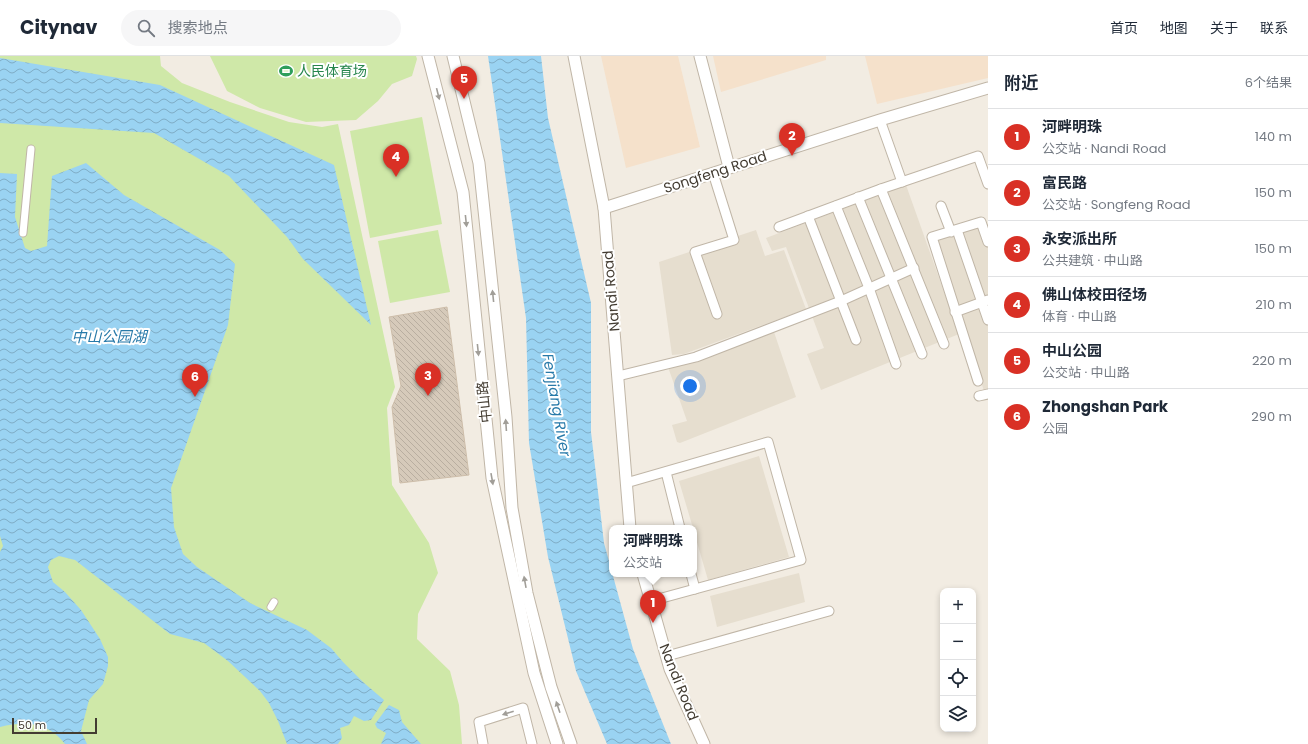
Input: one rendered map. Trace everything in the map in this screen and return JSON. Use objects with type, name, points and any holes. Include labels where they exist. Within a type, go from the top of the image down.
[{"type":"street","name":"中山路","points":[[428,56],[463,192],[492,478],[534,673],[557,744]]},
{"type":"street","name":"中山路","points":[[453,56],[479,163],[506,417],[512,508],[527,592],[551,687],[571,744]]},
{"type":"street","name":"Nandi Road","points":[[574,56],[604,208],[630,525]]},
{"type":"street","points":[[700,56],[729,167]]},
{"type":"street","name":"Songfeng Road","points":[[604,208],[729,167],[988,88]]},
{"type":"street","points":[[880,120],[902,182]]},
{"type":"street","points":[[23,233],[31,149]]},
{"type":"street","points":[[780,227],[858,197],[978,156],[988,184]]},
{"type":"street","points":[[713,173],[734,240],[695,252],[717,314]]},
{"type":"street","points":[[881,189],[944,344]]},
{"type":"street","points":[[858,197],[890,279],[922,354]]},
{"type":"street","points":[[836,206],[869,288],[896,364]]},
{"type":"street","points":[[941,206],[954,231],[985,301],[988,320]]},
{"type":"street","points":[[808,216],[856,340]]},
{"type":"street","points":[[978,381],[932,237],[984,221],[988,242]]},
{"type":"street","points":[[618,376],[696,356],[841,301],[914,268]]},
{"type":"street","points":[[955,312],[985,301]]},
{"type":"street","points":[[626,483],[768,442],[800,560],[651,601]]},
{"type":"street","points":[[666,472],[679,525]]},
{"type":"street","name":"Nandi Road","points":[[644,577],[670,668],[704,744]]},
{"type":"street","points":[[692,577],[695,589]]},
{"type":"street","points":[[667,656],[829,612]]},
{"type":"street","points":[[483,744],[479,722],[523,708],[532,744]]},
{"type":"shaded area","points":[[601,56],[678,56],[700,147],[626,168]]},
{"type":"shaded area","points":[[713,56],[826,56],[826,60],[721,92]]},
{"type":"shaded area","points":[[865,56],[988,56],[988,78],[877,104]]},
{"type":"shaded area","points":[[906,185],[959,334],[821,390],[807,354],[824,348],[786,247],[772,251],[766,238]]},
{"type":"shaded area","points":[[988,224],[988,390],[984,391],[936,240]]},
{"type":"shaded area","points":[[756,230],[765,256],[784,250],[806,309],[684,354],[672,355],[659,262]]},
{"type":"shaded area","points":[[774,332],[796,397],[680,443],[677,442],[672,425],[687,421],[668,367]]},
{"type":"shaded area","points":[[759,456],[789,557],[708,580],[697,542],[697,525],[692,525],[679,481]]},
{"type":"shaded area","points":[[799,573],[805,602],[717,627],[710,596]]},
{"type":"green space","points":[[0,56],[160,56],[161,66],[182,83],[230,102],[289,122],[322,127],[338,124],[395,387],[387,408],[392,485],[429,543],[438,573],[418,614],[417,639],[450,671],[459,705],[462,744],[0,744]]},
{"type":"green space","points":[[210,56],[416,56],[417,59],[412,76],[392,84],[378,101],[356,120],[306,122],[260,108],[227,91]]},
{"type":"green space","points":[[422,117],[442,224],[370,238],[350,131]]},
{"type":"green space","points":[[438,230],[450,292],[390,303],[378,241]]},
{"type":"water","name":"Fenjiang River","points":[[488,56],[541,56],[548,118],[591,303],[591,432],[604,543],[609,561],[609,577],[613,577],[633,649],[671,744],[607,744],[576,671],[548,557],[529,443],[526,318]]},
{"type":"water","points":[[0,58],[160,85],[334,165],[371,325],[303,259],[287,237],[229,176],[154,133],[0,123]]},
{"type":"water","name":"中山公园湖","points":[[86,163],[124,195],[220,250],[235,264],[228,325],[171,488],[174,527],[183,554],[197,567],[250,603],[307,630],[331,648],[363,682],[384,700],[371,720],[364,721],[354,716],[349,725],[340,728],[342,738],[338,744],[287,744],[269,703],[260,691],[228,661],[204,643],[170,634],[75,560],[59,556],[51,560],[48,567],[53,582],[65,592],[81,610],[100,639],[108,657],[108,666],[103,684],[89,700],[81,731],[87,744],[65,744],[51,731],[36,725],[19,724],[0,727],[0,552],[3,546],[0,536],[0,173],[17,174],[15,217],[25,248],[31,251],[47,246],[52,176]]},
{"type":"water","points":[[389,705],[399,710],[402,722],[421,744],[381,744],[386,733],[377,728],[375,724]]},
{"type":"building","points":[[447,307],[469,475],[400,483],[392,407],[401,386],[389,317]]},
{"type":"place","name":"人民体育场","points":[[286,71]]},
{"type":"place","name":"中山公园","points":[[464,99]]},
{"type":"place","name":"富民路","points":[[792,156]]},
{"type":"place","name":"佛山体校田径场","points":[[396,177]]},
{"type":"place","name":"永安派出所","points":[[428,396]]},
{"type":"place","name":"Zhongshan Park","points":[[195,397]]},
{"type":"place","name":"河畔明珠","points":[[653,623]]}]
